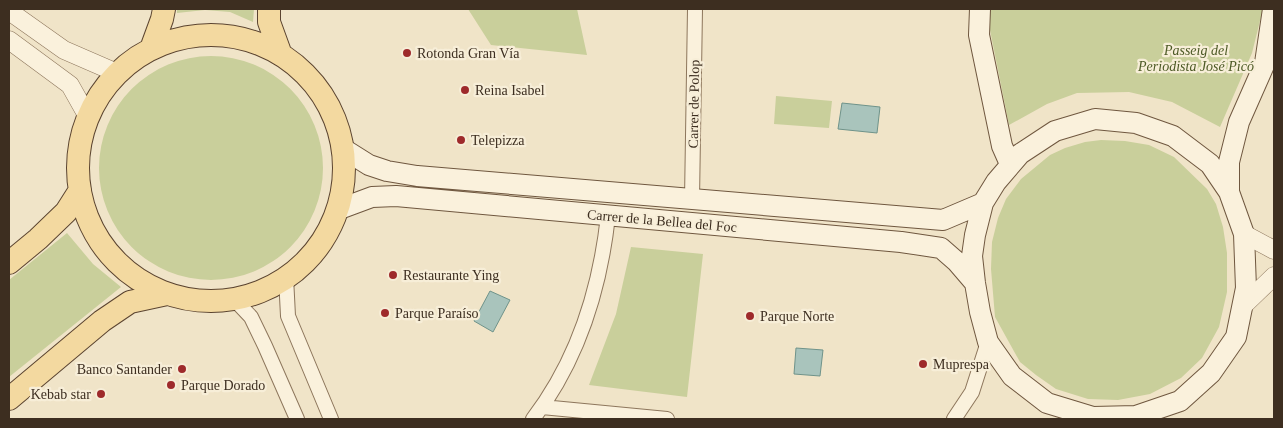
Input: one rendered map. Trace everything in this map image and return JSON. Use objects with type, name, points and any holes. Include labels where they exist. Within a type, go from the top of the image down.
[{"type":"main road","points":[[151,49],[164,9]]},
{"type":"main road","points":[[269,9],[269,22],[281,55]]},
{"type":"main road","points":[[980,9],[979,35],[1002,146],[1010,164]]},
{"type":"main road","points":[[1229,192],[1229,162],[1239,122],[1270,61],[1273,9]]},
{"type":"main road","points":[[209,34],[228,36],[247,39],[281,55],[300,69],[328,105],[342,148],[343,180],[337,210],[317,248],[303,264],[286,277],[261,291],[234,299],[189,300],[167,294],[141,282],[118,263],[104,248],[93,230],[85,211],[80,190],[78,153],[88,117],[117,74],[133,60],[151,49],[170,41],[189,36],[209,34]]},
{"type":"main road","points":[[1095,119],[1136,123],[1173,136],[1196,152],[1210,164],[1229,192],[1244,234],[1246,288],[1244,305],[1236,337],[1224,356],[1211,373],[1180,401],[1136,416],[1093,417],[1052,411],[1012,376],[988,342],[980,312],[972,256],[983,203],[1010,164],[1020,154],[1055,131],[1095,119]]},
{"type":"main road","name":"Carrer de la Bellea del Foc","points":[[342,148],[369,164],[387,171],[417,176],[943,220],[983,203]]},
{"type":"main road","points":[[9,263],[38,240],[66,212],[80,190]]},
{"type":"main road","name":"Carrer de la Bellea del Foc","points":[[337,210],[372,197],[396,196],[900,242],[940,248],[957,262],[975,282]]},
{"type":"main road","points":[[9,398],[102,321],[130,302],[167,294]]},
{"type":"main road","points":[[1172,419],[1180,401]]},
{"type":"street","name":"Carrer de Polop","points":[[692,199],[695,9]]},
{"type":"street","points":[[9,10],[64,50],[117,74]]},
{"type":"street","points":[[9,40],[70,85],[88,117]]},
{"type":"street","points":[[533,419],[561,377],[589,312],[598,278],[608,216]]},
{"type":"street","points":[[1244,234],[1274,250]]},
{"type":"street","points":[[1244,305],[1274,276]]},
{"type":"street","points":[[286,277],[288,316],[331,419]]},
{"type":"street","points":[[234,299],[251,317],[297,419]]},
{"type":"street","points":[[954,419],[972,392],[988,342]]},
{"type":"street","points":[[542,407],[667,419]]},
{"type":"green space","points":[[177,9],[254,9],[253,22],[230,12],[205,10],[177,13]]},
{"type":"green space","points":[[468,9],[577,9],[587,55],[491,45]]},
{"type":"green space","name":"Passeig del Periodista José Picó","points":[[990,9],[1263,9],[1252,53],[1220,127],[1172,102],[1129,92],[1077,93],[1047,104],[1009,125],[989,25]]},
{"type":"green space","points":[[211,56],[233,58],[264,69],[290,89],[310,115],[321,146],[323,168],[321,190],[310,221],[290,247],[264,267],[233,278],[211,280],[189,278],[158,267],[132,247],[112,221],[101,190],[99,168],[101,146],[112,115],[132,89],[158,69],[189,58]]},
{"type":"green space","points":[[776,96],[832,101],[829,128],[774,124]]},
{"type":"green space","points":[[1101,140],[1149,145],[1174,157],[1207,189],[1216,204],[1223,227],[1227,253],[1227,292],[1219,327],[1202,358],[1181,378],[1150,394],[1118,400],[1088,399],[1056,389],[1020,362],[995,317],[991,269],[992,242],[998,218],[1006,199],[1021,179],[1050,155],[1085,142]]},
{"type":"green space","points":[[67,233],[93,264],[121,287],[9,377],[9,280]]},
{"type":"green space","points":[[631,247],[703,254],[687,397],[589,385],[616,314]]},
{"type":"water","points":[[842,103],[880,107],[877,133],[838,129]]},
{"type":"water","points":[[490,291],[510,300],[493,332],[474,321]]},
{"type":"water","points":[[796,348],[823,350],[820,376],[794,374]]},
{"type":"place","name":"Rotonda Gran Vía","points":[[407,53]]},
{"type":"place","name":"Reina Isabel","points":[[465,90]]},
{"type":"place","name":"Telepizza","points":[[461,140]]},
{"type":"place","name":"Restaurante Ying","points":[[393,275]]},
{"type":"place","name":"Parque Paraíso","points":[[385,313]]},
{"type":"place","name":"Parque Norte","points":[[750,316]]},
{"type":"place","name":"Muprespa","points":[[923,364]]},
{"type":"place","name":"Banco Santander","points":[[182,369]]},
{"type":"place","name":"Parque Dorado","points":[[171,385]]},
{"type":"place","name":"Kebab star","points":[[101,394]]}]
